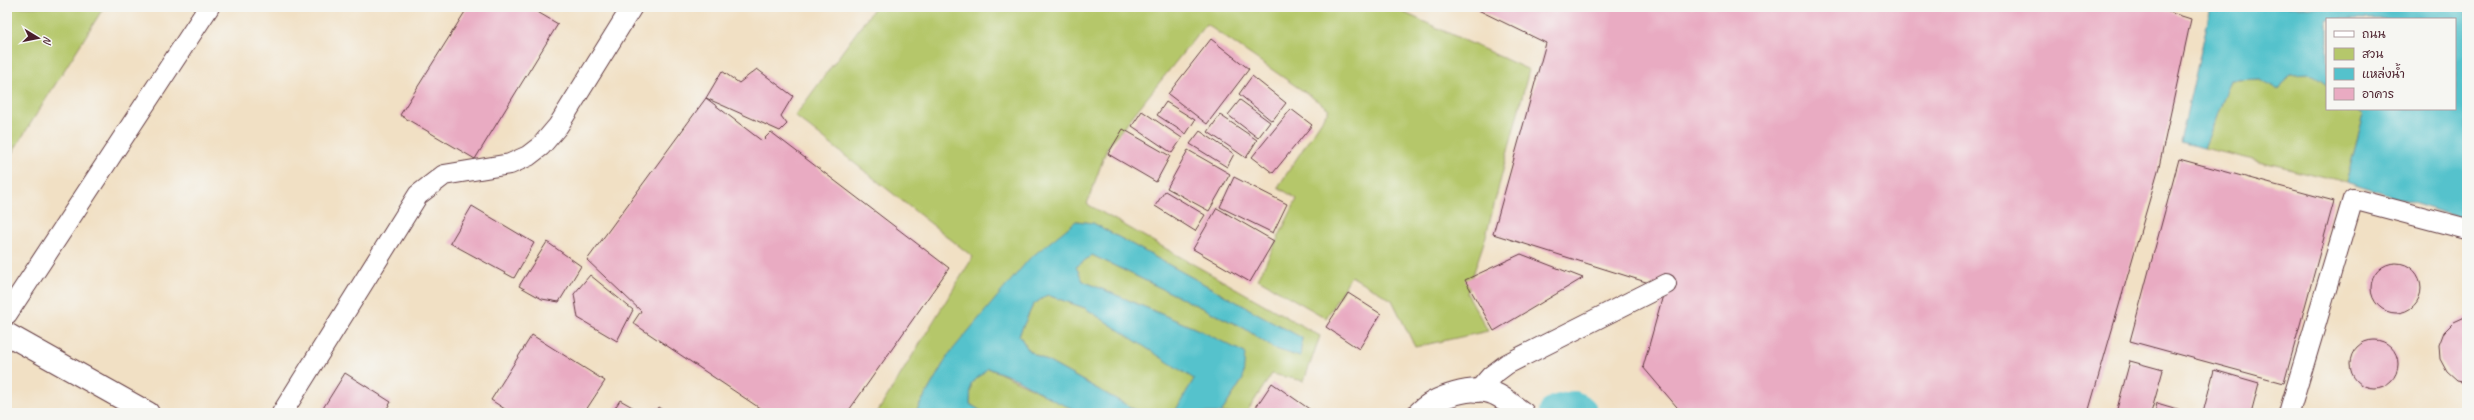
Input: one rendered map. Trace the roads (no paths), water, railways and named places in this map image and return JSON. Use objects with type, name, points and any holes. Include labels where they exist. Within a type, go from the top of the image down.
[{"type":"street","points":[[7,334],[148,413]]},
{"type":"street","points":[[1419,413],[1425,407],[1449,394],[1476,392],[1494,393],[1523,413]]},
{"type":"lane","points":[[7,314],[209,7]]},
{"type":"lane","points":[[282,413],[404,215],[418,196],[444,175],[510,164],[528,156],[541,146],[558,126],[632,7]]},
{"type":"lane","points":[[2289,413],[2353,199],[2467,229]]},
{"type":"lane","points":[[1476,392],[1491,376],[1507,364],[1666,284]]},
{"type":"water","points":[[2211,7],[2467,7],[2467,220],[2346,182],[2364,115],[2358,110],[2456,110],[2456,18],[2326,18],[2326,84],[2310,73],[2290,74],[2278,90],[2261,79],[2231,80],[2204,148],[2180,142]]},
{"type":"water","points":[[1076,221],[1093,223],[1302,338],[1300,357],[1273,348],[1244,328],[1092,255],[1076,267],[1083,281],[1199,330],[1245,353],[1243,379],[1221,413],[1174,413],[1194,379],[1085,308],[1047,295],[1033,305],[1019,335],[1029,351],[1141,413],[1082,413],[1055,401],[1017,379],[988,368],[971,384],[970,404],[984,413],[915,413],[949,354],[1029,259]]},
{"type":"waterway","points":[[1557,413],[1573,409],[1580,413]]}]
